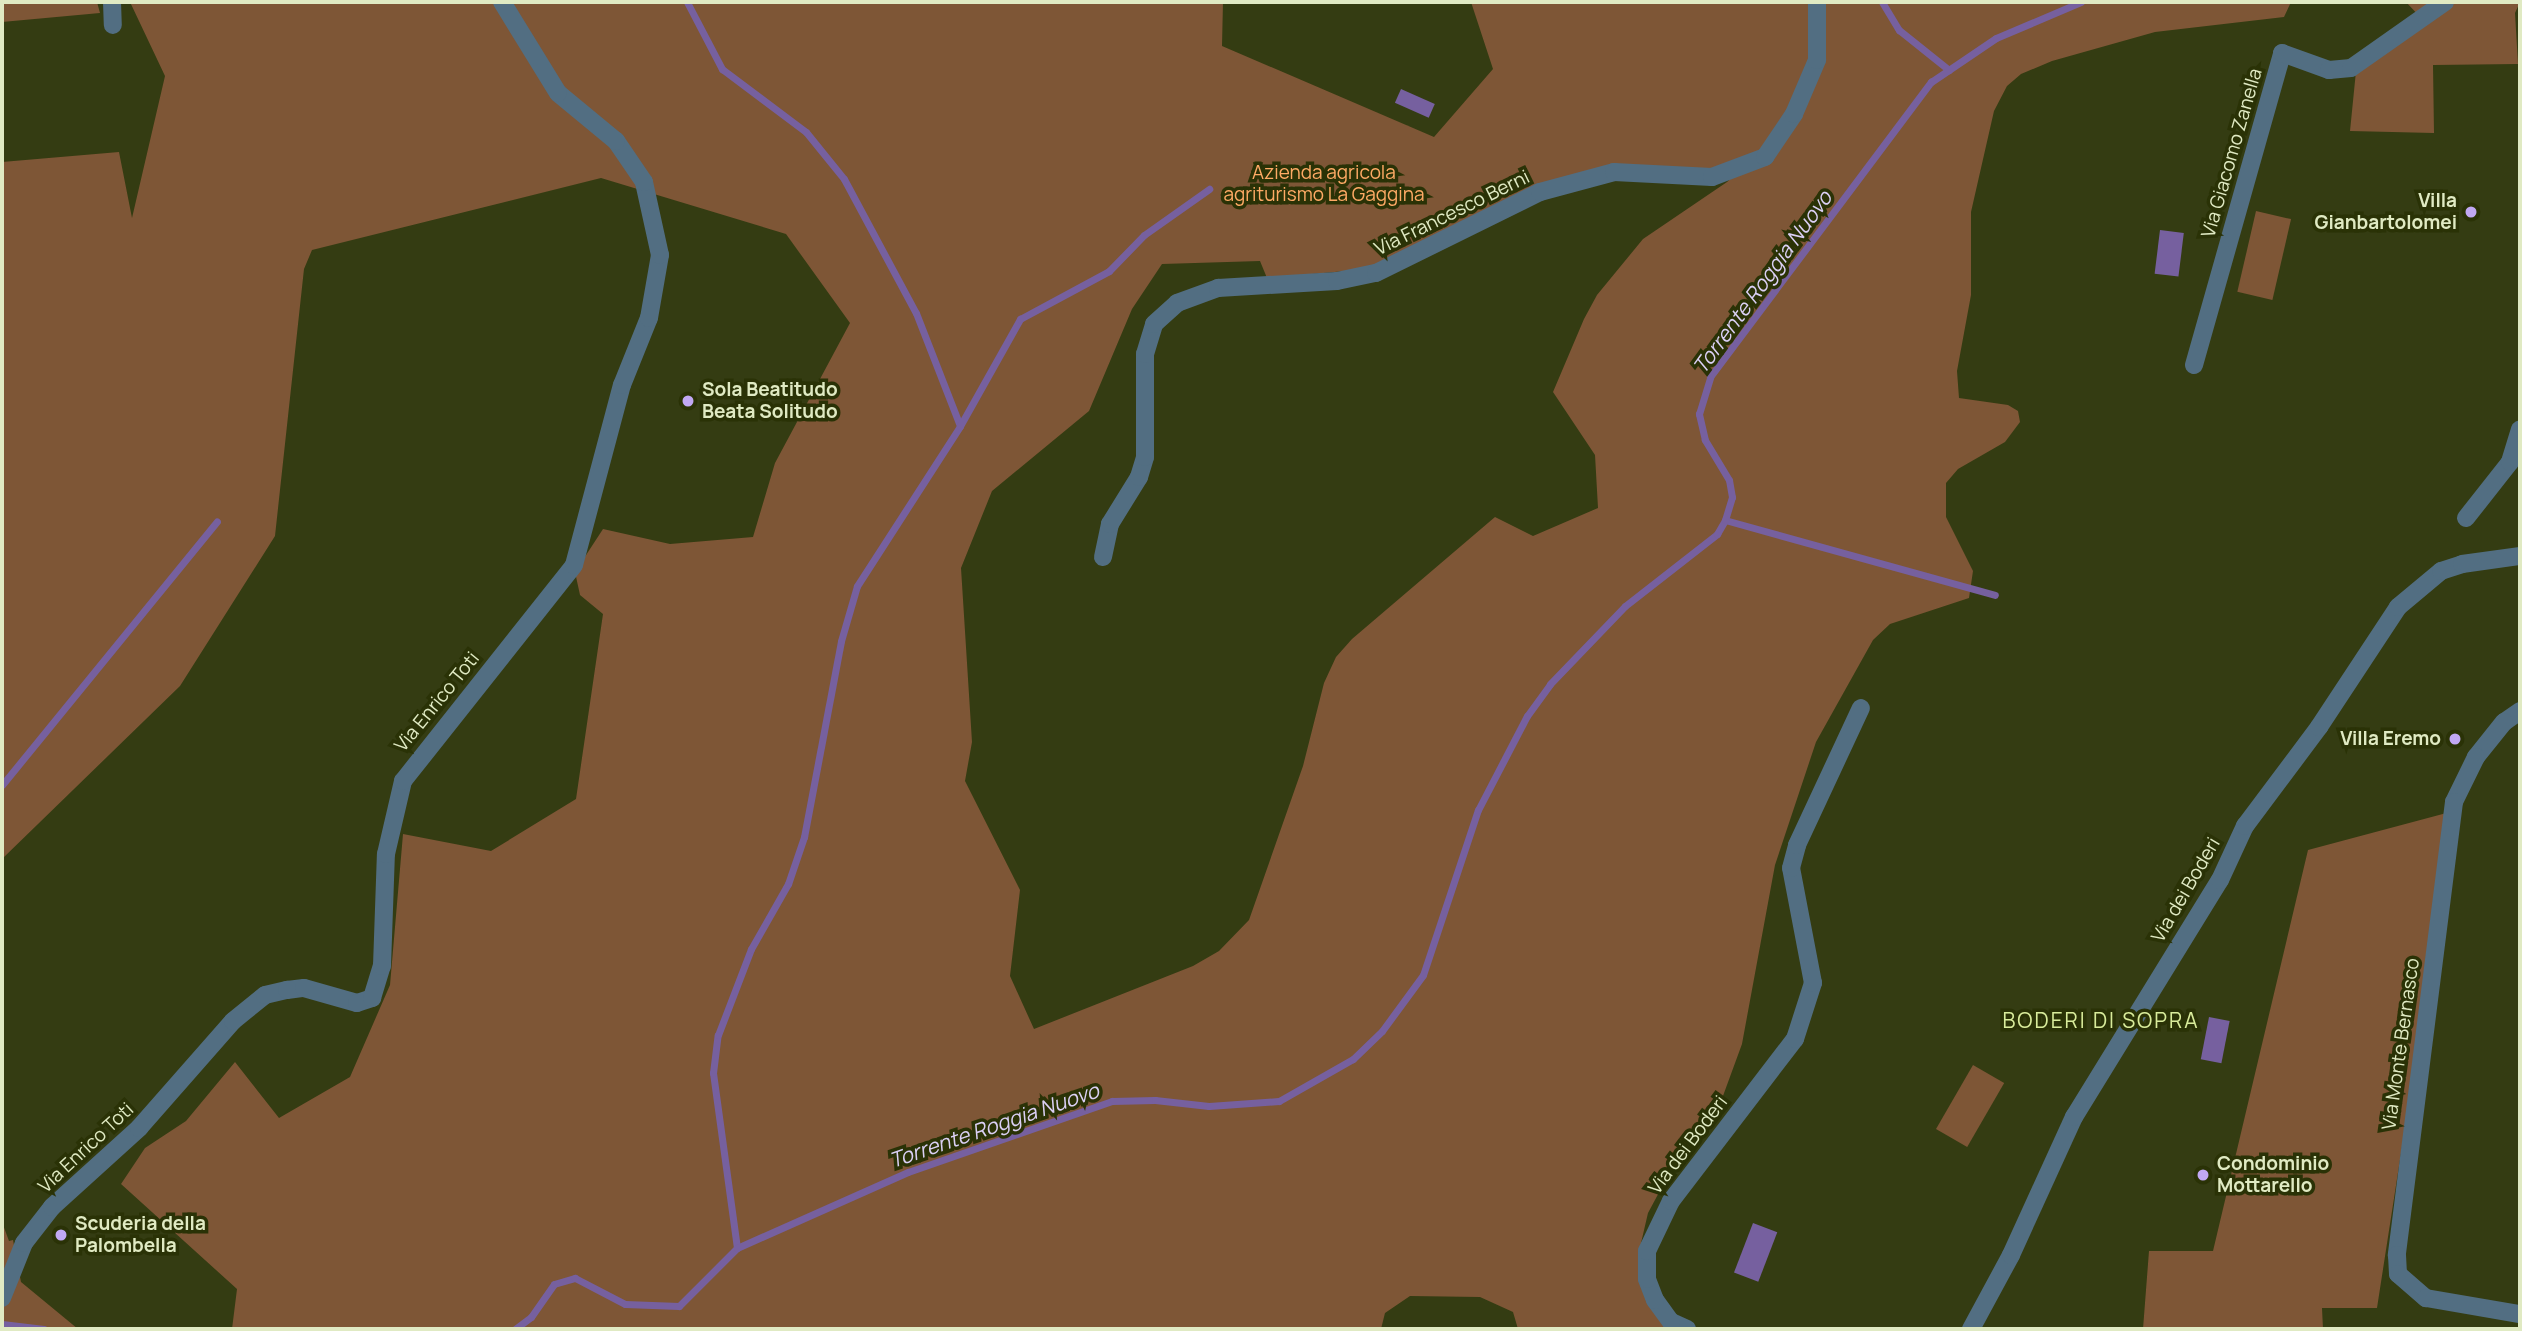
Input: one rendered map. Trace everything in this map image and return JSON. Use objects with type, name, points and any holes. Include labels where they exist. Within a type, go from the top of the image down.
[{"type":"street","points":[[112,2],[113,25]]},
{"type":"street","name":"Via Enrico Toti","points":[[2,1298],[24,1243],[52,1208],[139,1128],[233,1021],[265,995],[304,988],[357,1003],[372,998],[382,966],[386,854],[403,781],[574,565],[622,385],[649,318],[660,255],[644,182],[616,141],[558,93],[502,2]]},
{"type":"street","name":"Via Francesco Berni","points":[[1103,557],[1111,524],[1139,477],[1145,457],[1145,354],[1154,324],[1177,303],[1218,288],[1337,281],[1376,272],[1540,192],[1614,172],[1713,177],[1765,157],[1794,114],[1817,60],[1817,2]]},
{"type":"street","name":"Via Giacomo Zanella","points":[[2194,365],[2282,53],[2329,70],[2351,68],[2445,2]]},
{"type":"street","points":[[2466,518],[2510,462],[2520,429]]},
{"type":"street","name":"Via dei Boderi","points":[[1971,1329],[2074,1117],[2220,880],[2245,826],[2319,727],[2398,607],[2441,572],[2462,564],[2520,556]]},
{"type":"street","name":"Via dei Boderi","points":[[1687,1329],[1671,1322],[1655,1300],[1647,1279],[1647,1251],[1671,1200],[1795,1039],[1813,983],[1791,868],[1797,845],[1861,708]]},
{"type":"street","name":"Via Monte Bernasco","points":[[2520,711],[2504,722],[2476,757],[2454,802],[2397,1255],[2398,1274],[2426,1298],[2520,1314]]},
{"type":"green space","points":[[2,2],[97,2],[100,13],[2,22]]},
{"type":"green space","name":"Azienda agricola agriturismo La Gaggina","points":[[130,2],[1223,2],[1222,46],[1434,137],[1493,69],[1471,2],[2291,2],[2284,17],[2155,32],[2052,61],[2021,74],[2007,86],[1994,111],[1971,212],[1971,295],[1957,371],[1959,398],[2008,405],[2018,411],[2020,422],[2005,442],[1958,469],[1946,483],[1946,517],[1973,571],[1969,598],[1890,624],[1873,640],[1816,742],[1775,865],[1742,1044],[1716,1115],[1663,1185],[1648,1213],[1638,1256],[1667,1329],[1518,1329],[1513,1312],[1480,1297],[1410,1296],[1385,1313],[1381,1329],[232,1329],[237,1289],[121,1184],[145,1148],[186,1121],[235,1062],[279,1118],[350,1077],[390,985],[403,834],[491,851],[576,799],[603,614],[580,595],[575,572],[603,529],[670,544],[753,537],[775,463],[850,323],[786,234],[601,178],[312,250],[304,269],[275,536],[180,686],[2,859],[2,162],[119,152],[132,218],[165,76]],"holes":[[[1752,159],[1727,182],[1643,239],[1597,295],[1553,392],[1595,455],[1598,508],[1533,536],[1495,517],[1352,639],[1336,657],[1324,683],[1303,766],[1249,920],[1219,951],[1193,966],[1034,1029],[1010,976],[1020,890],[965,781],[972,742],[961,568],[992,491],[1089,411],[1132,309],[1162,264],[1260,261],[1267,278],[1368,269],[1609,166],[1711,171]]]},
{"type":"green space","points":[[2406,2],[2520,2],[2515,13],[2518,64],[2433,65],[2434,133],[2350,131],[2356,71],[2423,20]]},
{"type":"green space","points":[[2256,211],[2291,219],[2272,300],[2237,292]]},
{"type":"green space","points":[[2454,811],[2377,1308],[2322,1308],[2323,1329],[2143,1329],[2149,1251],[2213,1251],[2308,850]]},
{"type":"green space","points":[[1973,1065],[2004,1083],[1967,1147],[1936,1129]]},
{"type":"green space","points":[[2,1222],[9,1241],[13,1240],[21,1282],[78,1329],[2,1329]]},
{"type":"shaded area","points":[[1401,89],[1435,104],[1429,118],[1395,103]]},
{"type":"shaded area","points":[[2160,230],[2184,233],[2178,277],[2155,274]]},
{"type":"shaded area","points":[[2209,1017],[2230,1021],[2221,1063],[2201,1059]]},
{"type":"shaded area","points":[[1753,1223],[1777,1232],[1758,1282],[1734,1272]]},
{"type":"waterway","points":[[687,2],[722,69],[806,132],[844,179],[916,313],[960,426]]},
{"type":"waterway","points":[[1882,2],[1899,30],[1949,70]]},
{"type":"waterway","name":"Torrente Roggia Nuovo","points":[[515,1329],[531,1317],[554,1284],[575,1278],[625,1304],[679,1306],[737,1248],[908,1172],[1112,1101],[1155,1100],[1209,1106],[1279,1101],[1353,1059],[1382,1031],[1423,975],[1478,810],[1527,716],[1550,684],[1625,606],[1717,534],[1725,520],[1732,497],[1729,480],[1705,440],[1699,414],[1710,377],[1931,82],[1996,38],[2081,2]]},
{"type":"waterway","points":[[737,1248],[713,1073],[718,1035],[751,949],[788,884],[804,837],[841,641],[857,586],[960,426],[1020,319],[1109,271],[1144,235],[1209,189]]},
{"type":"waterway","points":[[1725,520],[1995,595]]},
{"type":"waterway","points":[[2,785],[217,521]]},
{"type":"waterway","points":[[2,1324],[44,1329]]},
{"type":"place","name":"Villa Gianbartolomei","points":[[2471,212]]},
{"type":"place","name":"Sola Beatitudo Beata Solitudo","points":[[688,401]]},
{"type":"place","name":"Villa Eremo","points":[[2455,739]]},
{"type":"place","name":"Condominio Mottarello","points":[[2203,1175]]},
{"type":"place","name":"Scuderia della Palombella","points":[[61,1235]]},
{"type":"district","name":"BODERI DI SOPRA","points":[[2101,1020]]}]
